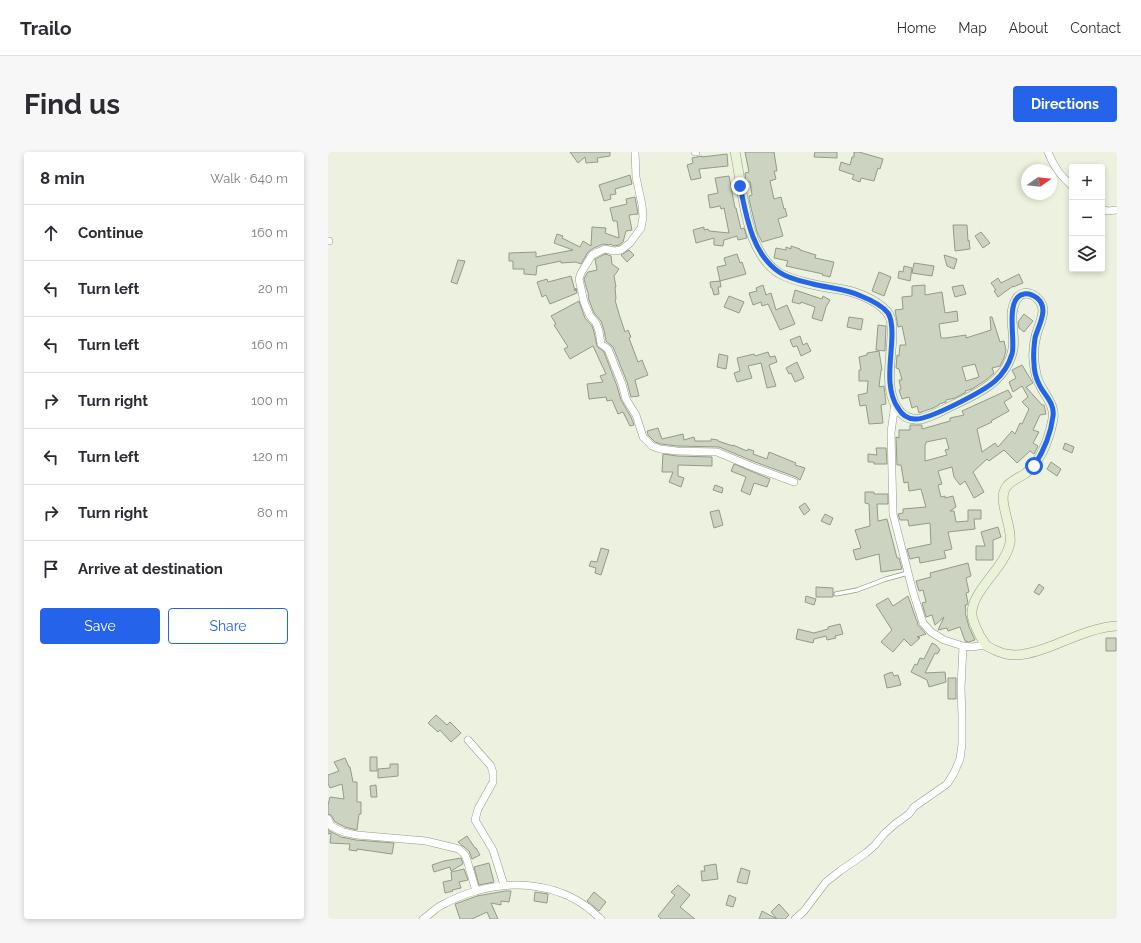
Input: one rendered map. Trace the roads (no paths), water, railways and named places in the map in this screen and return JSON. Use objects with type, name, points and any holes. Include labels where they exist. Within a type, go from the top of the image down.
[{"type":"main road","points":[[735,152],[740,186],[749,227],[763,258],[779,273],[794,279],[850,291],[877,303],[888,314],[891,319],[892,330],[891,395],[894,404],[903,415],[913,420],[930,416],[942,411],[973,396],[996,381],[1004,370],[1013,352],[1014,342],[1012,316],[1016,299],[1020,295],[1025,294],[1032,295],[1040,301],[1042,306],[1042,317],[1035,339],[1034,364],[1038,383],[1052,406],[1053,417],[1045,445],[1039,459],[1034,466],[1007,486],[1004,491],[1003,496],[1010,530],[1010,544],[1006,555],[977,596],[972,608],[972,614],[976,628],[985,645],[1004,654],[1016,655],[1034,652],[1088,632],[1111,626],[1117,626]]},
{"type":"street","points":[[635,152],[636,177],[643,217],[640,228],[630,243],[621,250],[614,251],[605,249],[592,255],[579,279],[584,302],[590,316],[600,331],[601,344],[608,349],[622,384],[626,399],[636,415],[643,437],[652,446],[660,449],[677,452],[717,452],[794,482]]},
{"type":"street","points":[[1048,152],[1054,166],[1069,183]]},
{"type":"street","points":[[1105,210],[1117,210]]},
{"type":"street","points":[[894,404],[891,432],[893,514],[923,623],[931,632],[944,640],[963,646],[972,647],[985,645]]},
{"type":"street","points":[[795,919],[804,911],[826,882],[866,853],[884,834],[914,807],[947,784],[954,773],[960,759],[962,744],[961,688],[963,646]]},
{"type":"street","points":[[468,740],[491,766],[493,773],[493,782],[478,810],[475,820],[493,850],[504,885]]},
{"type":"street","points":[[328,819],[331,826],[343,832],[357,835],[426,841],[459,849],[465,855],[476,890]]},
{"type":"street","points":[[423,919],[441,905],[465,894],[476,890],[504,885],[526,886],[552,890],[574,899],[587,907],[601,919]]},
{"type":"lane","points":[[836,594],[856,590],[908,573]]}]
